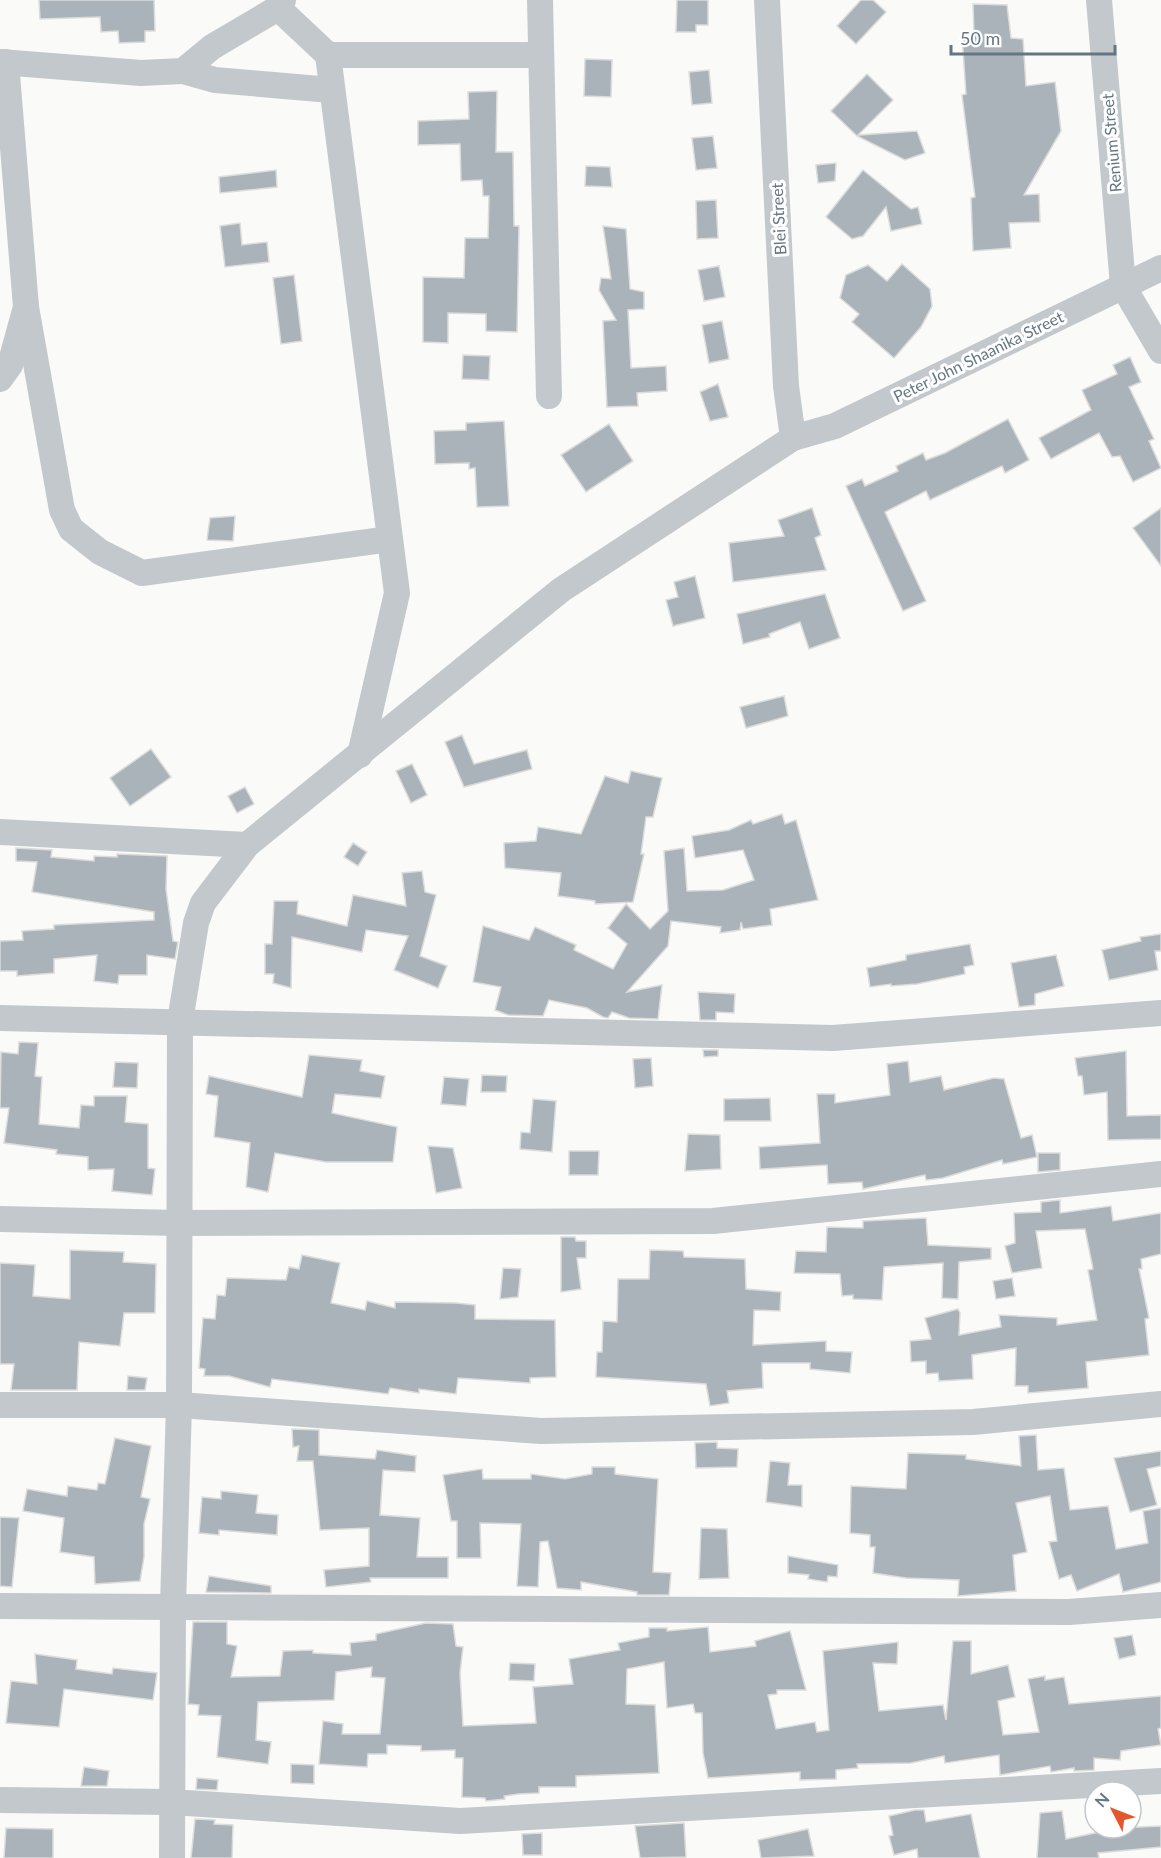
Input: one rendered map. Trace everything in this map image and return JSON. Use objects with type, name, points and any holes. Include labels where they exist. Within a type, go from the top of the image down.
[{"type":"street","points":[[540,0],[549,396]]},
{"type":"street","name":"Blei Street","points":[[767,0],[786,386],[793,438]]},
{"type":"street","name":"Renium Street","points":[[1099,0],[1123,286]]},
{"type":"street","points":[[183,71],[212,46],[281,4],[328,55],[397,593],[360,754]]},
{"type":"street","points":[[328,55],[540,55]]},
{"type":"street","points":[[331,90],[214,80],[183,71],[141,73],[3,62],[26,307],[62,510],[71,529],[100,552],[142,573],[390,539]]},
{"type":"street","name":"Peter John Shaanika Street","points":[[172,1858],[173,1605],[179,1405],[180,1021],[196,923],[203,903],[247,845],[561,590],[793,438],[835,426],[1161,268]]},
{"type":"street","points":[[1123,286],[1161,351]]},
{"type":"street","points":[[0,379],[10,365],[26,307]]},
{"type":"street","points":[[0,832],[247,845]]},
{"type":"street","points":[[0,1018],[833,1038],[1161,1013]]},
{"type":"street","points":[[0,1219],[178,1223],[713,1221],[1161,1174]]},
{"type":"street","points":[[0,1405],[179,1405],[541,1431],[973,1422],[1161,1404]]},
{"type":"street","points":[[0,1606],[173,1605],[1069,1612],[1161,1605]]},
{"type":"street","points":[[0,1800],[171,1802],[460,1821],[1161,1781]]},
{"type":"building","points":[[39,0],[154,0],[155,31],[145,31],[145,42],[119,43],[118,31],[101,32],[100,17],[40,19]]},
{"type":"building","points":[[677,0],[708,0],[708,25],[696,25],[696,32],[676,32]]},
{"type":"building","points":[[861,0],[873,0],[886,12],[856,44],[837,26]]},
{"type":"building","points":[[973,4],[1007,5],[1011,38],[1023,39],[1026,86],[1055,82],[1061,131],[1024,195],[1039,194],[1040,222],[1009,223],[1011,248],[973,251],[971,198],[975,197],[962,95],[966,94],[962,35],[974,34]]},
{"type":"building","points":[[585,59],[612,60],[611,97],[584,96]]},
{"type":"building","points":[[709,70],[712,103],[692,105],[689,72]]},
{"type":"building","points":[[867,74],[893,100],[858,135],[917,131],[925,153],[905,160],[857,136],[831,111]]},
{"type":"building","points":[[497,91],[496,152],[513,152],[514,226],[519,226],[517,332],[486,331],[486,314],[448,313],[448,343],[423,342],[423,277],[464,278],[465,238],[488,238],[489,196],[483,196],[482,180],[461,181],[460,144],[418,145],[418,121],[469,119],[468,92]]},
{"type":"building","points":[[713,136],[717,168],[696,170],[692,138]]},
{"type":"building","points":[[836,163],[835,181],[818,183],[816,165]]},
{"type":"building","points":[[586,166],[610,167],[612,187],[585,186]]},
{"type":"building","points":[[276,170],[277,187],[220,193],[219,177]]},
{"type":"building","points":[[863,170],[911,209],[918,207],[922,224],[891,231],[886,207],[863,236],[852,239],[826,217]]},
{"type":"building","points":[[716,200],[718,238],[697,239],[696,201]]},
{"type":"building","points":[[240,223],[242,245],[267,242],[269,262],[225,267],[220,226]]},
{"type":"building","points":[[603,226],[626,229],[630,289],[644,292],[644,309],[628,310],[631,368],[666,366],[667,391],[637,393],[638,406],[607,407],[603,321],[616,320],[599,290],[601,278],[611,279]]},
{"type":"building","points":[[902,264],[930,289],[932,306],[921,327],[894,358],[852,322],[859,314],[840,298],[846,275],[868,265],[887,281]]},
{"type":"building","points":[[719,266],[725,297],[704,301],[698,270]]},
{"type":"building","points":[[294,275],[302,341],[281,344],[273,278]]},
{"type":"building","points":[[722,321],[729,359],[709,363],[702,325]]},
{"type":"building","points":[[463,355],[490,356],[489,380],[462,379]]},
{"type":"building","points":[[1130,357],[1141,382],[1129,387],[1154,439],[1149,441],[1161,468],[1133,482],[1120,456],[1112,457],[1099,433],[1051,459],[1039,438],[1091,410],[1082,390],[1117,374],[1113,365]]},
{"type":"building","points":[[718,384],[728,417],[710,421],[700,392]]},
{"type":"building","points":[[1008,419],[1029,460],[1005,473],[1002,466],[930,500],[926,491],[885,512],[926,601],[903,611],[846,486],[862,479],[865,486],[898,471],[896,466],[923,453],[926,460],[945,453]]},
{"type":"building","points":[[504,421],[509,506],[477,507],[475,468],[469,469],[469,463],[435,464],[434,431],[466,430],[466,423]]},
{"type":"building","points":[[609,424],[633,461],[586,492],[561,455]]},
{"type":"building","points":[[812,508],[821,535],[815,538],[826,570],[733,582],[729,543],[784,536],[778,520]]},
{"type":"building","points":[[1161,508],[1161,566],[1133,528]]},
{"type":"building","points":[[235,516],[233,541],[207,540],[210,518]]},
{"type":"building","points":[[695,576],[705,618],[673,626],[666,600],[678,597],[674,582]]},
{"type":"building","points":[[825,594],[840,638],[809,649],[800,622],[769,634],[770,637],[743,644],[737,614]]},
{"type":"building","points":[[784,696],[788,716],[746,728],[740,707]]},
{"type":"building","points":[[462,735],[474,764],[527,750],[532,769],[464,787],[445,742]]},
{"type":"building","points":[[151,749],[171,777],[130,806],[110,778]]},
{"type":"building","points":[[412,764],[427,795],[411,803],[396,771]]},
{"type":"building","points":[[631,771],[662,778],[653,817],[646,817],[641,854],[644,854],[633,902],[595,904],[595,901],[558,896],[561,873],[505,868],[504,843],[536,841],[538,827],[581,834],[605,776],[628,783]]},
{"type":"building","points":[[245,787],[254,804],[237,813],[228,796]]},
{"type":"building","points":[[782,814],[785,824],[796,820],[818,900],[770,909],[772,925],[743,929],[741,922],[740,930],[720,933],[721,927],[671,921],[668,946],[627,992],[662,985],[658,1019],[629,1018],[612,1012],[608,1018],[587,1008],[549,1000],[543,1016],[508,1015],[495,1010],[501,987],[473,982],[483,926],[529,940],[535,927],[576,945],[574,950],[613,969],[627,944],[608,928],[626,904],[650,929],[668,911],[664,851],[684,848],[687,891],[723,890],[754,880],[743,850],[695,858],[692,836],[729,830],[751,820],[753,824]]},
{"type":"building","points":[[353,843],[367,852],[358,866],[344,857]]},
{"type":"building","points":[[16,848],[52,850],[51,857],[94,861],[94,856],[117,857],[117,854],[167,856],[166,889],[173,941],[178,942],[175,959],[147,955],[147,975],[119,975],[118,984],[94,981],[97,955],[54,959],[54,973],[17,976],[17,971],[0,971],[0,941],[23,940],[22,931],[54,929],[54,925],[154,920],[154,912],[32,892],[37,862],[16,861]]},
{"type":"building","points":[[422,871],[425,892],[436,895],[420,956],[447,966],[438,988],[394,970],[408,936],[366,930],[362,952],[292,937],[291,988],[273,983],[274,974],[265,974],[265,944],[272,944],[274,901],[298,901],[297,914],[347,926],[353,895],[406,906],[402,873]]},
{"type":"building","points":[[1161,934],[1161,951],[1155,951],[1158,970],[1109,980],[1102,950],[1141,941],[1140,937]]},
{"type":"building","points":[[970,944],[974,965],[964,967],[965,974],[917,984],[870,987],[867,968],[906,960],[906,955]]},
{"type":"building","points":[[1056,955],[1064,986],[1035,994],[1035,1005],[1019,1007],[1011,963]]},
{"type":"building","points":[[698,992],[735,994],[734,1013],[716,1012],[716,1020],[700,1020]]},
{"type":"building","points":[[19,1042],[38,1043],[35,1076],[42,1077],[39,1124],[79,1128],[81,1105],[94,1106],[94,1096],[127,1096],[125,1122],[148,1124],[148,1168],[155,1169],[152,1195],[112,1191],[114,1169],[88,1170],[88,1157],[56,1154],[57,1150],[4,1143],[9,1108],[0,1108],[1,1052],[18,1054]]},
{"type":"building","points":[[703,1050],[718,1050],[718,1056],[704,1057]]},
{"type":"building","points":[[1126,1051],[1127,1116],[1161,1115],[1161,1139],[1108,1140],[1107,1092],[1084,1095],[1082,1076],[1078,1076],[1075,1058]]},
{"type":"building","points":[[309,1055],[362,1060],[360,1071],[385,1076],[381,1098],[335,1094],[332,1113],[397,1127],[393,1162],[326,1162],[275,1153],[268,1192],[246,1187],[250,1143],[214,1137],[218,1096],[206,1094],[209,1076],[302,1097]]},
{"type":"building","points":[[651,1058],[653,1086],[635,1088],[633,1059]]},
{"type":"building","points":[[908,1061],[910,1082],[941,1076],[944,1090],[994,1078],[1004,1079],[1021,1138],[1032,1135],[1037,1157],[1003,1164],[1002,1160],[943,1178],[926,1180],[925,1175],[863,1189],[862,1182],[828,1184],[827,1165],[760,1169],[759,1147],[820,1143],[817,1094],[835,1094],[835,1103],[890,1095],[887,1064]]},
{"type":"building","points":[[115,1062],[138,1063],[137,1088],[113,1087]]},
{"type":"building","points":[[482,1075],[507,1076],[506,1092],[481,1092]]},
{"type":"building","points":[[444,1077],[469,1079],[466,1106],[441,1104]]},
{"type":"building","points":[[770,1098],[771,1121],[724,1121],[724,1099]]},
{"type":"building","points":[[533,1099],[556,1101],[552,1152],[520,1149],[521,1132],[530,1133]]},
{"type":"building","points":[[688,1134],[720,1135],[721,1169],[685,1171]]},
{"type":"building","points":[[428,1146],[453,1148],[462,1188],[436,1193]]},
{"type":"building","points":[[569,1151],[599,1151],[598,1175],[569,1175]]},
{"type":"building","points":[[1038,1153],[1060,1153],[1060,1170],[1038,1172]]},
{"type":"building","points":[[1060,1200],[1060,1213],[1111,1206],[1113,1221],[1161,1213],[1161,1254],[1141,1259],[1142,1269],[1139,1269],[1149,1318],[1145,1319],[1149,1355],[1086,1362],[1088,1388],[1028,1393],[1028,1386],[1015,1386],[1016,1348],[972,1355],[973,1379],[939,1381],[938,1373],[926,1374],[926,1361],[911,1362],[910,1341],[931,1339],[925,1318],[958,1309],[960,1313],[959,1335],[1001,1327],[999,1315],[1057,1318],[1057,1325],[1097,1320],[1088,1270],[1093,1269],[1085,1229],[1036,1231],[1042,1268],[1012,1273],[1005,1246],[1015,1243],[1014,1213],[1041,1212],[1041,1202]]},
{"type":"building","points":[[926,1218],[928,1245],[991,1248],[991,1259],[959,1262],[958,1299],[942,1298],[943,1263],[884,1267],[882,1300],[853,1299],[853,1295],[842,1296],[840,1274],[794,1273],[796,1251],[826,1252],[827,1227],[863,1228],[863,1221]]},
{"type":"building","points":[[561,1237],[575,1237],[576,1241],[586,1241],[586,1258],[577,1258],[581,1289],[561,1292]]},
{"type":"building","points":[[70,1250],[124,1252],[123,1262],[156,1264],[155,1313],[124,1313],[120,1346],[79,1342],[77,1390],[11,1390],[14,1364],[0,1364],[0,1263],[35,1265],[33,1296],[70,1299]]},
{"type":"building","points":[[650,1250],[683,1251],[684,1257],[745,1259],[746,1289],[781,1292],[780,1311],[754,1310],[753,1345],[826,1341],[826,1351],[852,1352],[850,1373],[810,1369],[810,1363],[762,1363],[763,1388],[727,1391],[729,1403],[710,1406],[706,1384],[596,1377],[597,1352],[602,1352],[603,1321],[617,1322],[618,1279],[649,1279]]},
{"type":"building","points":[[302,1255],[340,1263],[331,1303],[365,1310],[367,1301],[395,1308],[395,1302],[456,1303],[475,1305],[475,1319],[555,1320],[556,1377],[530,1378],[530,1383],[458,1378],[456,1394],[419,1389],[419,1393],[390,1388],[388,1394],[272,1379],[270,1387],[229,1376],[204,1376],[205,1369],[199,1368],[203,1318],[215,1319],[217,1295],[225,1296],[227,1278],[286,1280],[289,1267],[299,1269]]},
{"type":"building","points":[[503,1268],[521,1269],[518,1297],[500,1299]]},
{"type":"building","points":[[1012,1278],[1015,1296],[996,1299],[993,1281]]},
{"type":"building","points":[[128,1376],[147,1378],[145,1390],[127,1390]]},
{"type":"building","points":[[292,1429],[319,1430],[319,1455],[375,1459],[377,1450],[416,1456],[415,1472],[383,1470],[380,1515],[420,1518],[417,1557],[448,1557],[448,1578],[370,1578],[371,1582],[326,1587],[324,1570],[369,1566],[369,1528],[320,1530],[313,1461],[297,1461],[299,1446],[293,1447]]},
{"type":"building","points":[[1036,1435],[1038,1470],[1064,1468],[1070,1510],[1108,1506],[1116,1549],[1148,1543],[1143,1511],[1161,1508],[1161,1582],[1123,1592],[1119,1574],[1077,1591],[1071,1575],[1059,1579],[1049,1542],[1057,1541],[1050,1496],[1016,1503],[1027,1552],[1013,1555],[1016,1591],[958,1596],[959,1580],[906,1578],[873,1573],[875,1547],[870,1547],[870,1535],[850,1533],[851,1486],[906,1489],[908,1453],[966,1455],[966,1459],[1021,1466],[1019,1436]]},
{"type":"building","points":[[115,1438],[151,1446],[141,1497],[150,1499],[144,1524],[144,1557],[140,1581],[95,1584],[94,1557],[60,1552],[64,1518],[23,1511],[27,1489],[67,1496],[68,1486],[97,1490],[98,1483],[105,1484]]},
{"type":"building","points":[[717,1442],[717,1448],[738,1449],[737,1467],[696,1468],[695,1443]]},
{"type":"building","points":[[1161,1451],[1161,1466],[1147,1469],[1157,1505],[1130,1512],[1114,1458]]},
{"type":"building","points":[[770,1461],[790,1463],[788,1485],[802,1485],[802,1507],[766,1502]]},
{"type":"building","points":[[592,1467],[615,1467],[615,1474],[658,1479],[653,1572],[671,1573],[669,1595],[637,1595],[637,1592],[581,1582],[581,1590],[557,1588],[548,1541],[540,1542],[538,1587],[517,1586],[521,1524],[480,1523],[481,1558],[457,1558],[457,1521],[451,1521],[443,1475],[482,1469],[483,1479],[531,1479],[531,1474],[565,1479],[592,1474]]},
{"type":"building","points":[[221,1491],[258,1495],[256,1513],[278,1515],[277,1535],[219,1530],[219,1535],[199,1533],[202,1497],[221,1499]]},
{"type":"building","points":[[0,1517],[19,1518],[12,1587],[0,1586]]},
{"type":"building","points":[[701,1528],[727,1529],[729,1578],[699,1579]]},
{"type":"building","points":[[788,1556],[838,1565],[837,1577],[828,1576],[827,1582],[808,1579],[809,1575],[788,1573]]},
{"type":"building","points":[[209,1576],[271,1586],[271,1593],[206,1592]]},
{"type":"building","points":[[193,1622],[227,1622],[227,1644],[237,1646],[231,1677],[280,1676],[283,1651],[313,1650],[313,1653],[351,1655],[350,1643],[376,1640],[376,1634],[426,1623],[453,1624],[456,1646],[463,1647],[460,1673],[463,1726],[536,1723],[533,1687],[573,1684],[569,1659],[620,1650],[618,1643],[649,1637],[649,1628],[667,1628],[667,1631],[708,1627],[710,1652],[756,1646],[755,1641],[790,1631],[806,1690],[777,1690],[777,1694],[768,1695],[776,1729],[815,1722],[817,1732],[829,1730],[823,1651],[898,1642],[897,1664],[873,1663],[879,1711],[943,1705],[946,1720],[953,1641],[971,1641],[971,1674],[1008,1665],[1015,1697],[998,1701],[1003,1735],[1039,1732],[1028,1679],[1045,1676],[1045,1680],[1064,1677],[1069,1704],[1161,1696],[1161,1728],[1158,1729],[1161,1745],[1121,1751],[1120,1760],[1094,1758],[1094,1770],[1074,1771],[1074,1768],[1051,1772],[1050,1766],[1000,1775],[999,1755],[945,1763],[944,1756],[911,1763],[857,1764],[858,1768],[836,1770],[836,1779],[800,1780],[800,1772],[708,1778],[703,1753],[702,1713],[695,1713],[693,1704],[667,1708],[664,1662],[627,1669],[626,1704],[655,1705],[659,1773],[576,1776],[576,1787],[539,1787],[539,1793],[504,1796],[505,1799],[486,1801],[485,1798],[462,1797],[463,1758],[455,1758],[455,1750],[421,1751],[421,1746],[387,1745],[387,1754],[368,1754],[367,1767],[319,1764],[323,1721],[343,1724],[342,1734],[380,1734],[385,1678],[371,1677],[372,1667],[336,1672],[334,1700],[258,1702],[256,1740],[271,1742],[268,1764],[217,1757],[221,1716],[198,1715],[199,1705],[188,1704]]},
{"type":"building","points":[[1132,1635],[1136,1655],[1119,1659],[1114,1638]]},
{"type":"building","points":[[35,1654],[77,1660],[76,1669],[112,1674],[113,1668],[157,1673],[153,1700],[64,1689],[59,1727],[6,1723],[11,1681],[37,1684]]},
{"type":"building","points":[[510,1663],[535,1664],[534,1681],[509,1680]]},
{"type":"building","points":[[291,1764],[314,1765],[314,1784],[291,1783]]},
{"type":"building","points":[[84,1767],[109,1771],[107,1786],[81,1786]]},
{"type":"building","points":[[197,1778],[218,1780],[217,1790],[196,1789]]},
{"type":"building","points":[[924,1810],[926,1822],[971,1814],[980,1858],[918,1858],[917,1849],[894,1855],[889,1836],[893,1835],[889,1816]]},
{"type":"building","points":[[1062,1811],[1066,1839],[1083,1835],[1083,1840],[1143,1840],[1143,1827],[1161,1826],[1161,1847],[1098,1853],[1099,1858],[1037,1858],[1040,1813]]},
{"type":"building","points":[[195,1819],[215,1820],[214,1824],[233,1825],[232,1858],[191,1858]]},
{"type":"building","points":[[684,1823],[686,1857],[640,1858],[635,1826]]},
{"type":"building","points":[[6,1828],[53,1829],[53,1858],[4,1858]]},
{"type":"building","points":[[808,1829],[814,1856],[761,1858],[758,1840]]},
{"type":"building","points":[[542,1833],[542,1855],[523,1855],[522,1834]]}]
